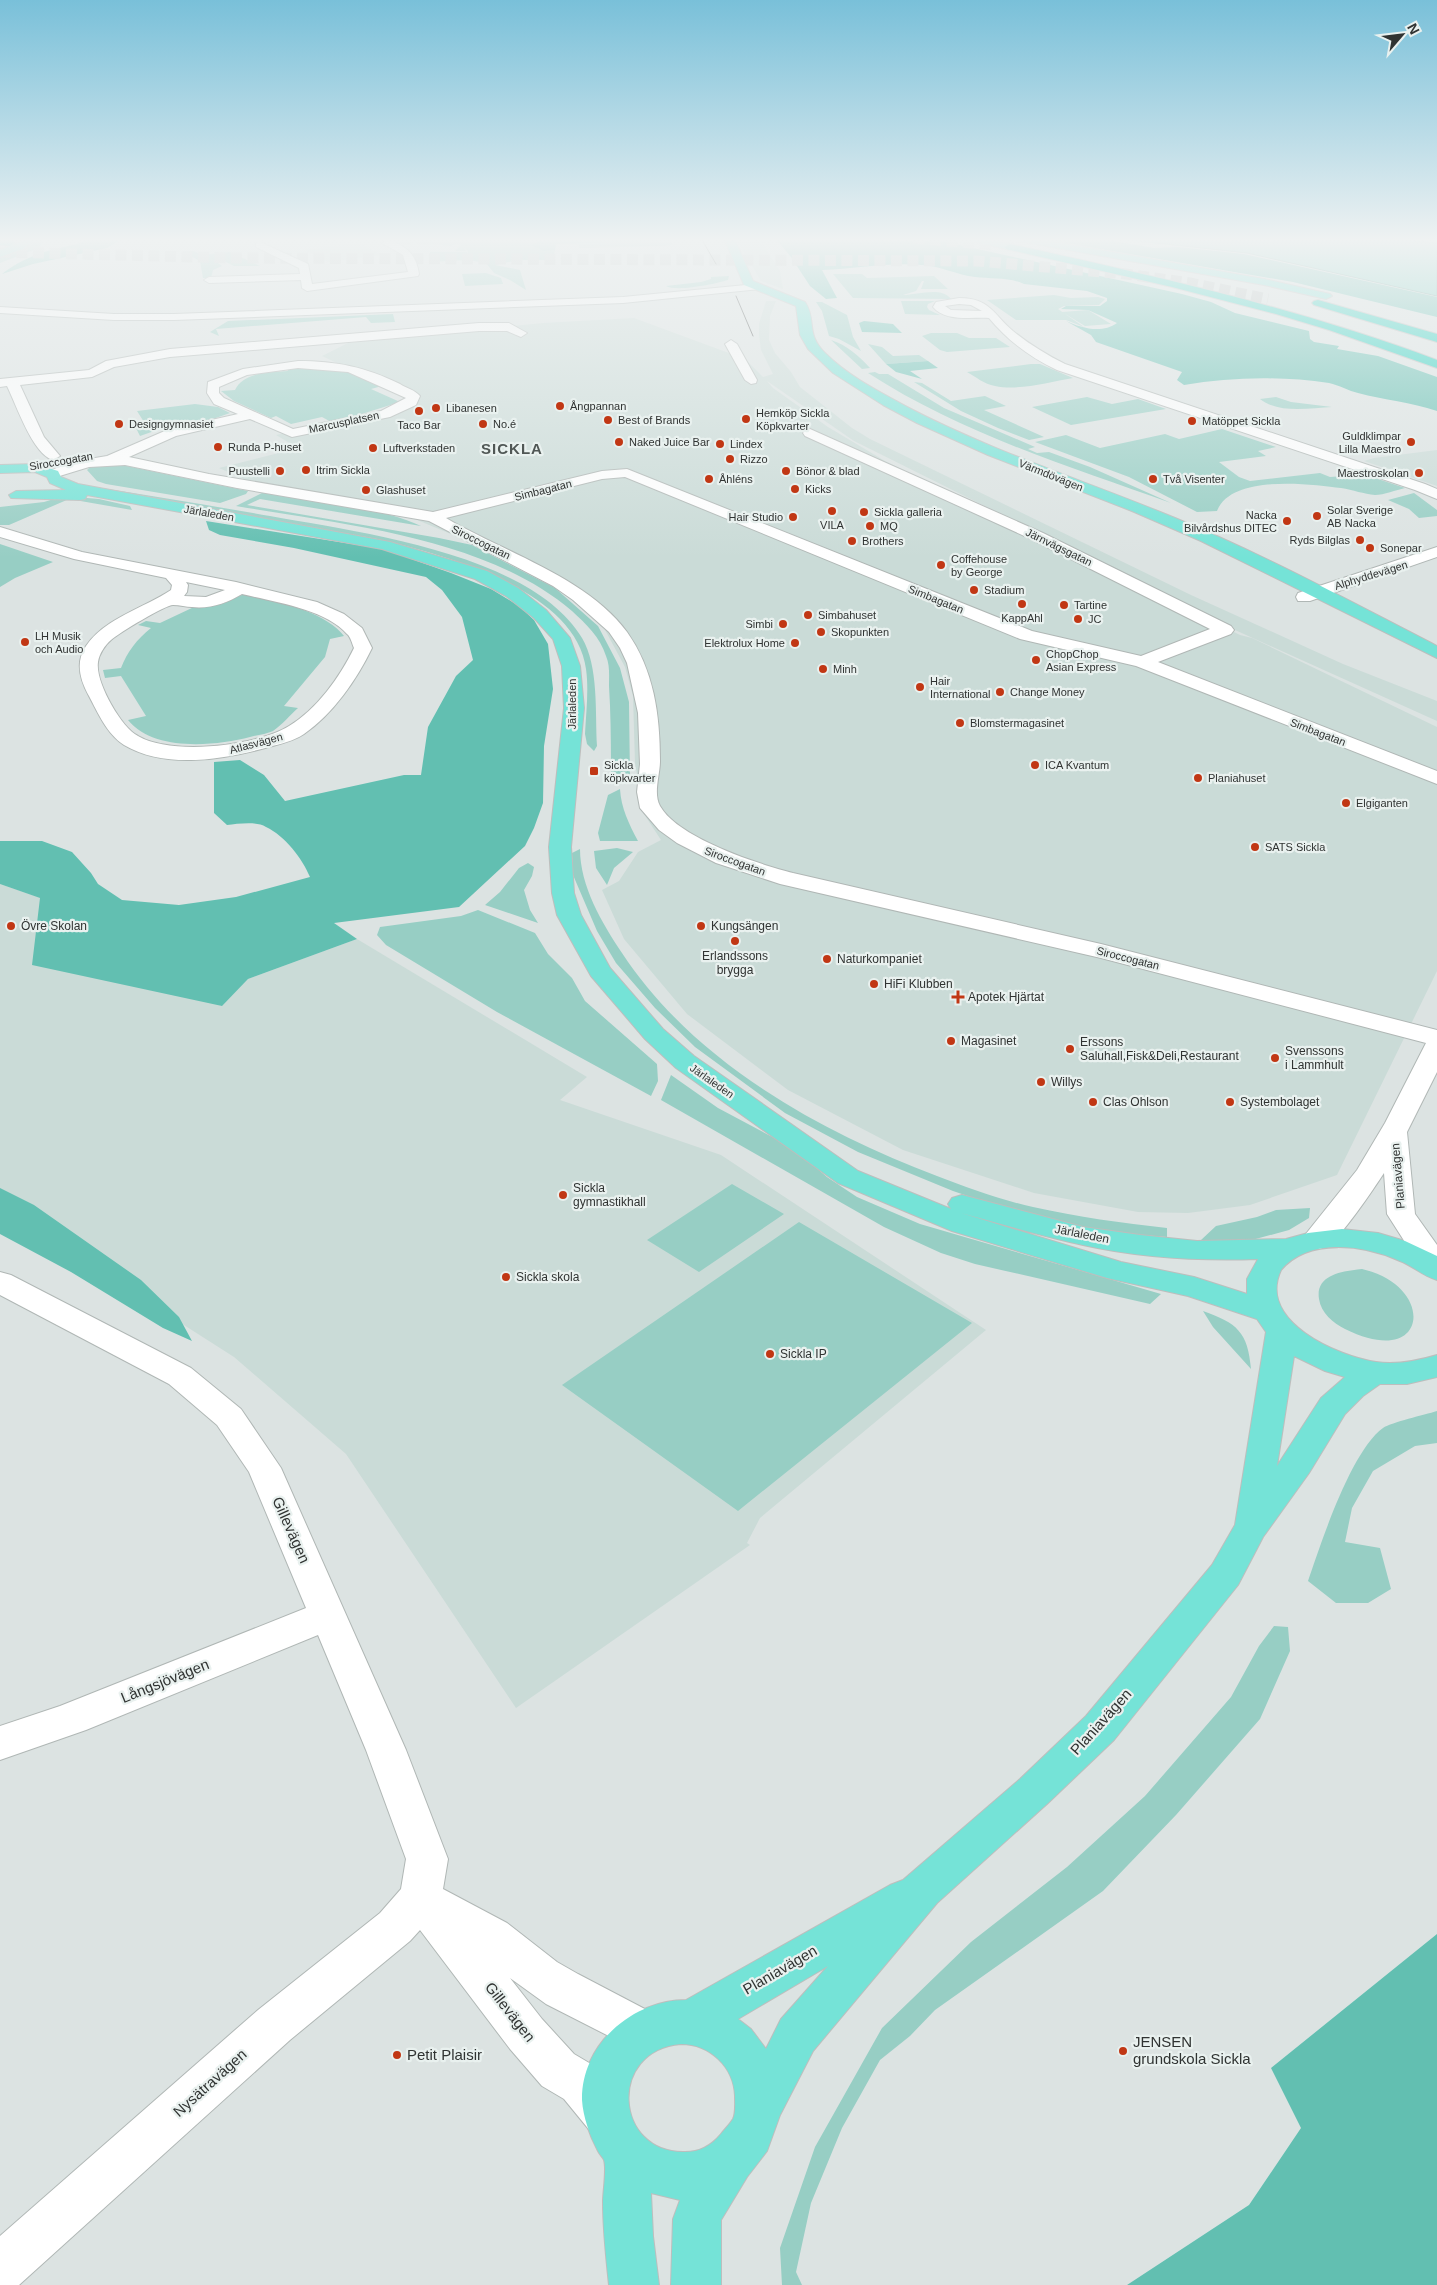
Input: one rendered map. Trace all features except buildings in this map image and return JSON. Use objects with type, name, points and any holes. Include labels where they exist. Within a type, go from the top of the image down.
[{"type":"highway","points":[[1386,345],[1437,364]]},
{"type":"main road","name":"Värmdövägen","points":[[811,345],[836,369],[867,390],[911,415],[1022,463],[1171,522],[1244,554],[1311,594],[1437,653]]},
{"type":"main road","name":"Järlaleden","points":[[1,469],[22,468],[41,470],[74,488],[384,545],[440,561],[488,580],[512,592],[540,614],[561,638],[571,666],[574,708],[560,847],[563,893],[570,915],[600,971],[654,1034],[685,1062],[848,1177],[962,1224],[1118,1271],[1194,1288],[1275,1321],[1315,1354],[1339,1365],[1374,1373],[1430,1370]]},
{"type":"main road","points":[[0,497],[41,489],[54,477]]},
{"type":"main road","name":"Järlaleden","points":[[16,495],[61,494],[148,503]]},
{"type":"main road","name":"Järlaleden","points":[[775,1124],[865,1166],[973,1209],[1074,1234],[1140,1245],[1197,1251],[1287,1249]]},
{"type":"main road","points":[[1275,1321],[1261,1294],[1263,1276],[1272,1261],[1287,1249],[1316,1240],[1347,1238],[1380,1243],[1412,1254],[1437,1269]]},
{"type":"main road","name":"Planiavägen","points":[[1251,1528],[1260,1460],[1276,1381],[1275,1321]]},
{"type":"main road","name":"Planiavägen","points":[[758,2108],[797,2035],[922,1889],[1034,1791],[1100,1728],[1225,1575],[1251,1528],[1297,1464],[1333,1406],[1352,1388],[1374,1373]]},
{"type":"main road","name":"Planiavägen","points":[[690,2022],[922,1889]]},
{"type":"main road","points":[[634,2285],[628,2252],[617,2136],[605,2097],[607,2082],[613,2062],[626,2047],[644,2032],[667,2023],[690,2022],[711,2029],[732,2040],[747,2058],[757,2082],[758,2108],[750,2134],[698,2214],[696,2285]]},
{"type":"main road","points":[[617,2136],[642,2166],[659,2173],[685,2177],[712,2170],[734,2156]]},
{"type":"street","points":[[190,345],[196,351]]},
{"type":"street","points":[[53,456],[38,438],[6,383],[92,373],[110,364],[196,351],[271,345]]},
{"type":"street","points":[[731,345],[751,380]]},
{"type":"street","points":[[1025,345],[1055,364],[1420,487],[1437,495]]},
{"type":"street","name":"Marcusplatsen","points":[[313,366],[350,368],[413,396],[411,402],[385,414],[292,433],[251,415],[219,401],[213,392],[213,385],[235,373],[270,367],[313,366]]},
{"type":"street","points":[[115,457],[172,433],[251,415]]},
{"type":"street","name":"Järnvägsgatan","points":[[810,433],[1037,536],[1225,630],[1142,662]]},
{"type":"street","name":"Siroccogatan","points":[[22,468],[82,455],[115,457],[158,465],[214,479],[433,517],[454,531],[551,576],[578,594],[620,634],[640,671],[646,700],[650,731],[648,801],[654,812],[666,824],[686,840],[709,853],[803,883],[1108,952],[1437,1038]]},
{"type":"street","name":"Siroccogatan","points":[[54,477],[74,466],[115,457]]},
{"type":"street","name":"Simbagatan","points":[[433,517],[602,475],[627,473],[1015,631],[1142,662],[1437,778]]},
{"type":"street","name":"Atlasvägen","points":[[0,532],[80,556],[238,588],[311,606],[338,618],[356,632],[363,648],[355,667],[318,711],[296,731],[248,747],[227,751],[181,754],[138,744],[123,736],[117,728],[90,678],[88,665],[91,652],[108,631],[170,599]]},
{"type":"street","name":"Alphyddevägen","points":[[1311,594],[1437,552]]},
{"type":"street","points":[[170,599],[178,592],[181,577]]},
{"type":"street","points":[[170,599],[191,603],[214,602],[225,598],[238,588]]},
{"type":"street","name":"Planiavägen","points":[[1316,1240],[1340,1216],[1395,1134],[1437,1045]]},
{"type":"street","name":"Planiavägen","points":[[1395,1134],[1401,1214],[1437,1269]]},
{"type":"street","name":"Gillevägen","points":[[0,1282],[180,1376],[229,1417],[264,1468],[386,1750],[427,1859],[421,1898],[526,2034],[558,2070],[580,2083],[617,2136]]},
{"type":"street","name":"Långsjövägen","points":[[0,1743],[72,1718],[328,1615]]},
{"type":"street","points":[[421,1898],[492,1937],[542,1977],[585,2003],[644,2032]]},
{"type":"street","name":"Nysätravägen","points":[[0,2269],[274,2025],[395,1926],[421,1898]]},
{"type":"shaded area","name":"Sickla köpkvarter","points":[[345,345],[706,345],[745,359],[763,377],[773,374],[760,345],[771,345],[775,353],[791,372],[800,387],[852,428],[870,439],[1191,595],[1343,664],[1437,701],[1437,721],[1224,625],[854,441],[767,381],[773,388],[828,427],[885,461],[1240,635],[1252,638],[1437,727],[1437,971],[1337,1175],[1250,1205],[1188,1213],[1138,1212],[1034,1193],[903,1150],[788,1090],[687,1014],[624,939],[602,890],[619,881],[638,852],[661,840],[644,814],[635,763],[633,696],[625,667],[604,628],[558,587],[475,544],[410,517],[269,490],[219,468],[298,448],[276,435],[384,412],[406,402],[403,394],[322,356]]},
{"type":"shaded area","points":[[836,345],[841,345],[852,351],[870,368],[862,369]]},
{"type":"shaded area","points":[[849,345],[857,345],[861,351]]},
{"type":"shaded area","points":[[869,345],[882,347],[893,356],[919,355],[928,361],[886,364]]},
{"type":"shaded area","points":[[933,345],[1006,345],[1010,347],[947,352],[940,350]]},
{"type":"shaded area","points":[[1104,345],[1339,346],[1337,349],[1378,356],[1437,377],[1437,411],[1358,393],[1329,383],[1293,379],[1256,378],[1184,385],[1177,380],[1182,372]]},
{"type":"shaded area","points":[[928,361],[938,368],[910,371],[922,379],[896,372],[886,364]]},
{"type":"shaded area","points":[[1040,364],[1073,378],[1034,385],[1004,387],[987,384],[967,372]]},
{"type":"shaded area","points":[[286,367],[340,369],[382,386],[371,389],[400,402],[333,423],[322,417],[291,424],[276,416],[271,418],[234,401],[221,391],[235,390],[239,384],[251,376],[288,371]]},
{"type":"shaded area","points":[[868,373],[888,374],[944,408],[1035,447],[1028,449],[1037,453],[1049,452],[1090,467],[1171,503],[1015,447],[977,431],[903,394]]},
{"type":"shaded area","points":[[914,382],[922,383],[951,401],[985,396],[1006,406],[984,410],[1044,437],[1029,440],[998,428],[961,411]]},
{"type":"shaded area","points":[[1087,397],[1112,404],[1138,399],[1166,409],[1071,425],[1032,407]]},
{"type":"shaded area","points":[[1276,397],[1291,402],[1332,407],[1295,409],[1276,407],[1260,399]]},
{"type":"shaded area","points":[[195,404],[218,407],[230,413],[213,419],[160,429],[140,436],[134,424],[144,422],[137,411]]},
{"type":"shaded area","points":[[1222,429],[1276,447],[1258,451],[1266,456],[1219,462],[1239,477],[1250,481],[1320,473],[1330,477],[1344,476],[1344,471],[1348,469],[1405,488],[1375,495],[1327,486],[1273,484],[1254,486],[1238,491],[1225,499],[1217,511],[1197,512],[1129,477],[1035,442],[1066,435],[1100,448],[1165,434],[1179,439]]},
{"type":"shaded area","name":"Maestroskolan","points":[[1437,450],[1437,486],[1364,461],[1374,458]]},
{"type":"shaded area","points":[[122,465],[248,491],[246,494],[220,503],[106,484],[97,481],[87,470],[90,467]]},
{"type":"shaded area","points":[[86,487],[205,505],[395,539],[485,567],[525,586],[558,609],[582,638],[594,676],[597,746],[594,751],[587,744],[585,734],[587,677],[577,641],[558,617],[532,597],[502,580],[435,554],[377,539]]},
{"type":"shaded area","points":[[264,492],[364,508],[421,526],[260,499],[247,505],[472,545],[555,588],[598,626],[620,668],[629,702],[630,781],[611,781],[611,721],[608,663],[596,637],[572,611],[537,586],[498,566],[456,550],[367,528],[236,506]]},
{"type":"shaded area","points":[[1414,493],[1437,510],[1437,516],[1419,518],[1409,509],[1388,500]]},
{"type":"shaded area","points":[[64,496],[99,499],[130,506],[132,510],[69,499],[9,525],[0,525],[0,507],[44,502]]},
{"type":"shaded area","points":[[206,521],[383,549],[491,589],[519,606],[534,620],[548,644],[553,689],[544,746],[543,803],[525,846],[459,907],[334,923],[357,939],[248,979],[222,1006],[32,965],[40,898],[0,884],[0,841],[42,841],[72,852],[91,873],[98,884],[122,900],[179,905],[236,897],[310,877],[292,848],[273,831],[257,824],[227,825],[214,813],[214,762],[240,760],[264,775],[285,801],[404,775],[421,775],[428,727],[456,676],[473,660],[462,617],[442,590],[426,577],[294,548],[220,535],[209,530]]},
{"type":"shaded area","points":[[0,544],[53,562],[15,578],[0,587]]},
{"type":"shaded area","points":[[244,594],[269,599],[312,613],[325,620],[344,636],[330,639],[325,657],[284,706],[298,708],[273,731],[220,743],[186,744],[169,742],[139,730],[128,720],[146,716],[121,676],[105,678],[103,670],[121,668],[133,646],[151,628],[138,625],[146,621],[160,623],[194,607],[222,604]]},
{"type":"shaded area","points":[[620,789],[624,809],[638,841],[600,841],[598,833],[608,795]]},
{"type":"shaded area","points":[[617,848],[633,852],[614,868],[607,885],[596,868],[594,851]]},
{"type":"shaded area","points":[[580,849],[584,877],[600,917],[622,953],[651,992],[684,1027],[721,1059],[762,1088],[804,1114],[848,1137],[892,1158],[961,1185],[1009,1201],[1050,1211],[1167,1228],[1167,1237],[1115,1233],[1021,1214],[953,1191],[858,1152],[785,1113],[695,1047],[655,1008],[616,963],[597,931],[573,875],[572,853]]},
{"type":"shaded area","points":[[528,863],[534,867],[532,876],[524,890],[530,910],[538,923],[485,905],[500,892],[519,868]]},
{"type":"shaded area","name":"Sickla skola","points":[[0,884],[41,898],[221,1006],[248,979],[357,939],[587,1077],[560,1100],[721,1155],[986,1330],[760,1518],[747,1543],[750,1545],[516,1708],[346,1454],[234,1357],[29,1226],[0,1212]]},
{"type":"shaded area","points":[[478,910],[535,933],[548,954],[572,978],[585,1001],[657,1064],[658,1081],[651,1096],[497,1012],[386,945],[377,935],[380,927],[461,916]]},
{"type":"shaded area","points":[[671,1075],[718,1108],[793,1148],[827,1177],[857,1197],[920,1224],[1161,1294],[1150,1304],[975,1264],[941,1253],[884,1227],[661,1100]]},
{"type":"shaded area","points":[[732,1184],[784,1214],[699,1272],[647,1240]]},
{"type":"shaded area","points":[[0,1188],[34,1205],[141,1280],[179,1317],[192,1341],[163,1328],[71,1272],[0,1234]]},
{"type":"shaded area","points":[[1310,1208],[1309,1218],[1289,1230],[1241,1243],[1201,1240],[1216,1226],[1257,1217],[1276,1210]]},
{"type":"shaded area","name":"Sickla IP","points":[[799,1222],[972,1323],[738,1511],[562,1385]]},
{"type":"shaded area","points":[[1362,1269],[1386,1278],[1403,1291],[1412,1307],[1413,1321],[1407,1333],[1394,1340],[1373,1339],[1341,1327],[1332,1321],[1322,1309],[1319,1291],[1326,1279],[1339,1273]]},
{"type":"shaded area","points":[[1203,1311],[1224,1320],[1239,1331],[1247,1346],[1251,1369],[1213,1327]]},
{"type":"shaded area","points":[[1437,1411],[1437,1443],[1415,1446],[1373,1471],[1352,1508],[1345,1542],[1380,1548],[1391,1589],[1368,1603],[1336,1603],[1308,1581],[1329,1522],[1349,1476],[1371,1440],[1383,1428]]},
{"type":"shaded area","points":[[1274,1626],[1288,1627],[1290,1651],[1260,1719],[1176,1815],[1103,1891],[935,2010],[910,2036],[880,2060],[842,2128],[811,2203],[796,2272],[802,2285],[782,2285],[780,2248],[815,2147],[882,2028],[971,1942],[1067,1867],[1145,1796],[1231,1697],[1259,1646]]},
{"type":"shaded area","points":[[1437,1934],[1437,2285],[1127,2285],[1249,2205],[1301,2128],[1271,2068]]},
{"type":"place","name":"Ångpannan","points":[[560,406]]},
{"type":"place","name":"Libanesen","points":[[436,408]]},
{"type":"place","name":"Taco Bar","points":[[419,411]]},
{"type":"place","name":"Hemköp Sickla Köpkvarter","points":[[746,419]]},
{"type":"place","name":"Best of Brands","points":[[608,420]]},
{"type":"place","name":"Matöppet Sickla","points":[[1192,421]]},
{"type":"place","name":"Designgymnasiet","points":[[119,424]]},
{"type":"place","name":"No.é","points":[[483,424]]},
{"type":"place","name":"Naked Juice Bar","points":[[619,442]]},
{"type":"place","name":"Guldklimpar Lilla Maestro","points":[[1411,442]]},
{"type":"place","name":"Lindex","points":[[720,444]]},
{"type":"place","name":"Runda P-huset","points":[[218,447]]},
{"type":"place","name":"Luftverkstaden","points":[[373,448]]},
{"type":"place","name":"Rizzo","points":[[730,459]]},
{"type":"place","name":"Itrim Sickla","points":[[306,470]]},
{"type":"place","name":"Puustelli","points":[[280,471]]},
{"type":"place","name":"Bönor & blad","points":[[786,471]]},
{"type":"place","name":"Maestroskolan","points":[[1419,473]]},
{"type":"place","name":"Åhléns","points":[[709,479]]},
{"type":"place","name":"Två Visenter","points":[[1153,479]]},
{"type":"place","name":"Kicks","points":[[795,489]]},
{"type":"place","name":"Glashuset","points":[[366,490]]},
{"type":"place","name":"VILA","points":[[832,511]]},
{"type":"place","name":"Sickla galleria","points":[[864,512]]},
{"type":"place","name":"Solar Sverige AB Nacka","points":[[1317,516]]},
{"type":"place","name":"Hair Studio","points":[[793,517]]},
{"type":"place","name":"Nacka Bilvårdshus DITEC","points":[[1287,521]]},
{"type":"place","name":"MQ","points":[[870,526]]},
{"type":"place","name":"Ryds Bilglas","points":[[1360,540]]},
{"type":"place","name":"Brothers","points":[[852,541]]},
{"type":"place","name":"Sonepar","points":[[1370,548]]},
{"type":"place","name":"Coffehouse by George","points":[[941,565]]},
{"type":"place","name":"Stadium","points":[[974,590]]},
{"type":"place","name":"KappAhl","points":[[1022,604]]},
{"type":"place","name":"Tartine","points":[[1064,605]]},
{"type":"place","name":"Simbahuset","points":[[808,615]]},
{"type":"place","name":"JC","points":[[1078,619]]},
{"type":"place","name":"Simbi","points":[[783,624]]},
{"type":"place","name":"Skopunkten","points":[[821,632]]},
{"type":"place","name":"LH Musik och Audio","points":[[25,642]]},
{"type":"place","name":"Elektrolux Home","points":[[795,643]]},
{"type":"place","name":"ChopChop Asian Express","points":[[1036,660]]},
{"type":"place","name":"Minh","points":[[823,669]]},
{"type":"place","name":"Hair International","points":[[920,687]]},
{"type":"place","name":"Change Money","points":[[1000,692]]},
{"type":"place","name":"Blomstermagasinet","points":[[960,723]]},
{"type":"place","name":"ICA Kvantum","points":[[1035,765]]},
{"type":"place","name":"Sickla köpkvarter","points":[[594,771]]},
{"type":"place","name":"Planiahuset","points":[[1198,778]]},
{"type":"place","name":"Elgiganten","points":[[1346,803]]},
{"type":"place","name":"SATS Sickla","points":[[1255,847]]},
{"type":"place","name":"Övre Skolan","points":[[11,926]]},
{"type":"place","name":"Kungsängen","points":[[701,926]]},
{"type":"place","name":"Erlandssons brygga","points":[[735,941]]},
{"type":"place","name":"Naturkompaniet","points":[[827,959]]},
{"type":"place","name":"HiFi Klubben","points":[[874,984]]},
{"type":"place","name":"Apotek Hjärtat","points":[[958,997]]},
{"type":"place","name":"Magasinet","points":[[951,1041]]},
{"type":"place","name":"Erssons Saluhall,Fisk&Deli,Restaurant","points":[[1070,1049]]},
{"type":"place","name":"Svenssons i Lammhult","points":[[1275,1058]]},
{"type":"place","name":"Willys","points":[[1041,1082]]},
{"type":"place","name":"Clas Ohlson","points":[[1093,1102]]},
{"type":"place","name":"Systembolaget","points":[[1230,1102]]},
{"type":"place","name":"Sickla gymnastikhall","points":[[563,1195]]},
{"type":"place","name":"Sickla skola","points":[[506,1277]]},
{"type":"place","name":"Sickla IP","points":[[770,1354]]},
{"type":"place","name":"JENSEN grundskola Sickla","points":[[1123,2051]]},
{"type":"place","name":"Petit Plaisir","points":[[397,2055]]},
{"type":"district","name":"SICKLA","points":[[512,449]]}]
